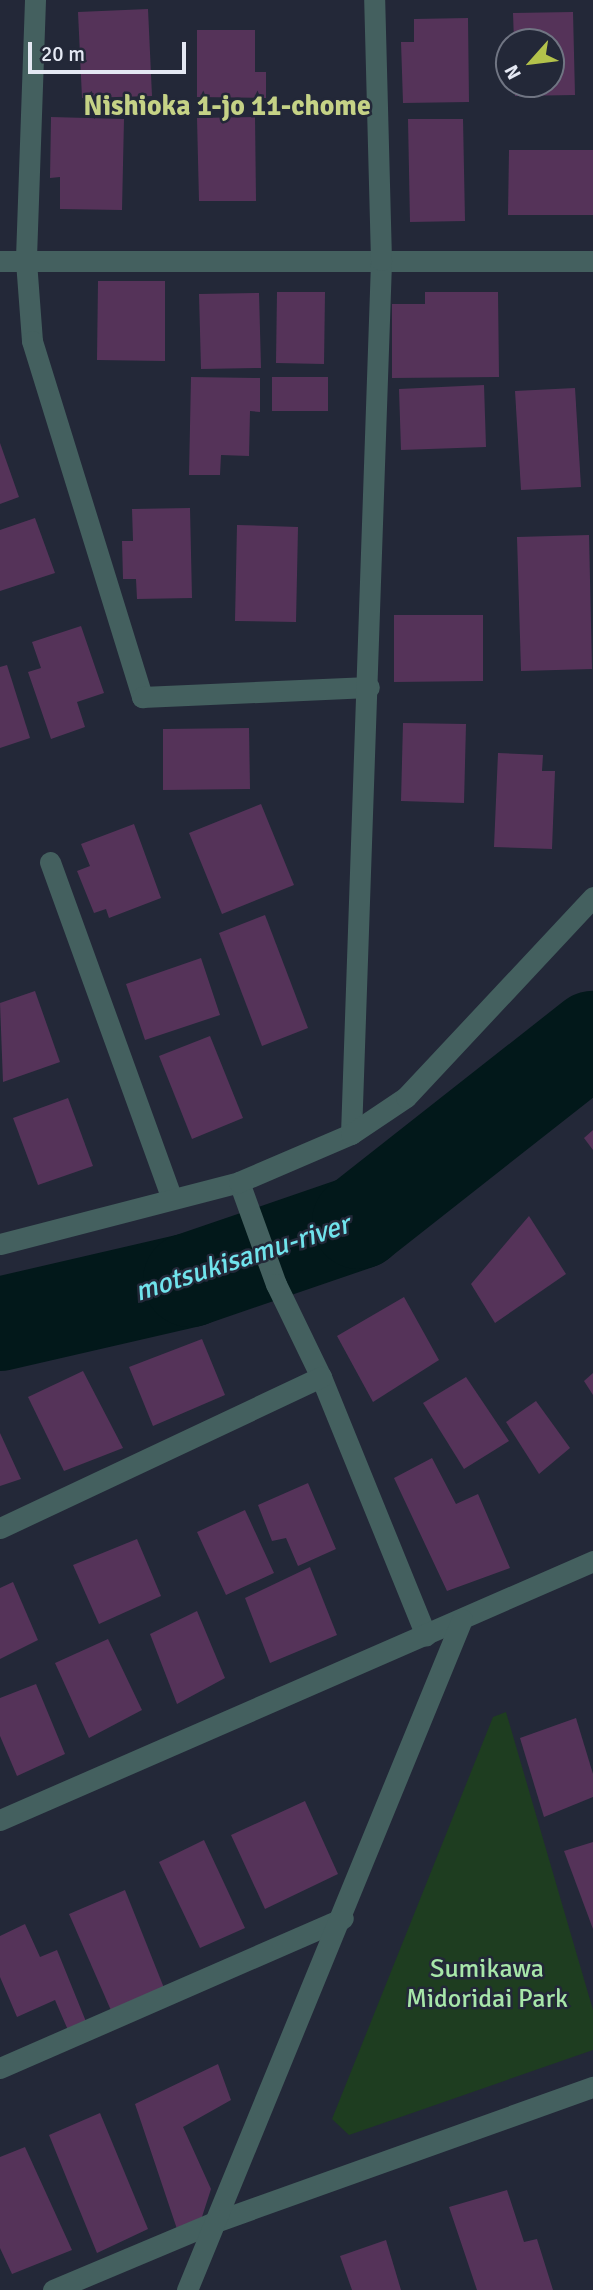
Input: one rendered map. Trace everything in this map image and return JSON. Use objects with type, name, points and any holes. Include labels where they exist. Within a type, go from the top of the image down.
[{"type":"street","points":[[35,0],[26,261],[32,341],[142,697],[369,687]]},
{"type":"street","points":[[351,1134],[369,687],[382,260],[374,0]]},
{"type":"street","points":[[0,261],[593,261]]},
{"type":"street","points":[[50,862],[171,1197]]},
{"type":"street","points":[[0,1244],[171,1197],[239,1182],[351,1134],[406,1097],[593,897]]},
{"type":"street","points":[[239,1182],[276,1284],[321,1377],[426,1635]]},
{"type":"street","points":[[0,1528],[321,1377]]},
{"type":"street","points":[[0,1820],[593,1561]]},
{"type":"street","points":[[187,2290],[343,1918],[461,1619]]},
{"type":"street","points":[[0,2068],[343,1918]]},
{"type":"street","points":[[53,2290],[215,2222],[593,2087]]},
{"type":"green space","name":"Sumikawa Midoridai Park","points":[[506,1712],[593,2010],[593,2050],[349,2135],[332,2119],[493,1717]]},
{"type":"building","points":[[148,9],[152,96],[82,98],[78,12]]},
{"type":"building","points":[[573,12],[575,95],[565,95],[565,28],[514,28],[513,13]]},
{"type":"building","points":[[468,18],[469,102],[403,103],[401,42],[414,42],[414,19]]},
{"type":"building","points":[[197,30],[255,30],[255,72],[266,72],[266,98],[197,97]]},
{"type":"building","points":[[51,117],[124,119],[122,210],[60,209],[60,177],[50,178]]},
{"type":"building","points":[[255,117],[256,201],[199,201],[197,118]]},
{"type":"building","points":[[408,119],[463,119],[465,221],[410,222]]},
{"type":"building","points":[[509,150],[593,150],[593,215],[508,215]]},
{"type":"building","points":[[98,281],[165,281],[165,361],[97,360]]},
{"type":"building","points":[[277,292],[325,292],[324,364],[276,363]]},
{"type":"building","points":[[425,292],[498,292],[499,377],[392,378],[392,304],[425,304]]},
{"type":"building","points":[[259,293],[261,368],[201,369],[199,294]]},
{"type":"building","points":[[191,377],[260,378],[260,412],[250,411],[249,456],[221,455],[220,475],[189,475]]},
{"type":"building","points":[[272,377],[328,377],[328,411],[272,411]]},
{"type":"building","points":[[484,385],[486,447],[401,450],[399,389]]},
{"type":"building","points":[[575,388],[581,487],[521,490],[515,391]]},
{"type":"building","points":[[0,443],[19,497],[0,504]]},
{"type":"building","points":[[190,508],[192,598],[137,599],[136,579],[123,579],[122,541],[133,541],[132,509]]},
{"type":"building","points":[[35,518],[55,573],[0,591],[0,530]]},
{"type":"building","points":[[237,525],[298,527],[296,622],[235,621]]},
{"type":"building","points":[[589,535],[592,669],[521,671],[517,537]]},
{"type":"building","points":[[394,615],[483,615],[483,681],[394,682]]},
{"type":"building","points":[[81,626],[104,693],[77,702],[85,727],[51,739],[28,672],[41,668],[32,642]]},
{"type":"building","points":[[7,665],[30,738],[0,748],[0,667]]},
{"type":"building","points":[[403,723],[466,724],[464,803],[401,801]]},
{"type":"building","points":[[249,728],[250,789],[163,790],[163,729]]},
{"type":"building","points":[[498,753],[543,755],[542,771],[555,771],[552,849],[494,847]]},
{"type":"building","points":[[261,804],[294,885],[222,914],[189,833]]},
{"type":"building","points":[[134,824],[161,898],[109,918],[106,909],[94,913],[77,871],[90,866],[81,844]]},
{"type":"building","points":[[265,915],[308,1028],[262,1046],[219,933]]},
{"type":"building","points":[[201,958],[220,1015],[145,1040],[126,984]]},
{"type":"building","points":[[35,991],[60,1062],[3,1082],[0,1003]]},
{"type":"building","points":[[210,1036],[243,1118],[192,1139],[159,1056]]},
{"type":"building","points":[[68,1098],[93,1166],[38,1185],[13,1118]]},
{"type":"building","points":[[593,1130],[593,1150],[584,1138]]},
{"type":"building","points":[[529,1216],[566,1274],[495,1323],[471,1284]]},
{"type":"building","points":[[404,1297],[439,1360],[373,1402],[337,1336]]},
{"type":"building","points":[[202,1339],[225,1395],[153,1426],[129,1367]]},
{"type":"building","points":[[83,1371],[123,1448],[64,1471],[28,1397]]},
{"type":"building","points":[[593,1373],[593,1395],[584,1381]]},
{"type":"building","points":[[466,1377],[509,1441],[464,1469],[423,1403]]},
{"type":"building","points":[[536,1401],[570,1448],[539,1474],[506,1422]]},
{"type":"building","points":[[0,1433],[21,1479],[0,1486]]},
{"type":"building","points":[[432,1458],[456,1504],[478,1494],[510,1568],[447,1591],[394,1478]]},
{"type":"building","points":[[308,1483],[336,1549],[298,1566],[286,1538],[272,1541],[258,1505]]},
{"type":"building","points":[[245,1510],[274,1573],[226,1595],[197,1532]]},
{"type":"building","points":[[137,1539],[161,1596],[99,1624],[73,1565]]},
{"type":"building","points":[[310,1567],[337,1635],[270,1663],[245,1598]]},
{"type":"building","points":[[13,1582],[38,1640],[0,1659],[0,1588]]},
{"type":"building","points":[[197,1611],[225,1678],[177,1704],[150,1634]]},
{"type":"building","points":[[108,1639],[142,1710],[89,1738],[55,1663]]},
{"type":"building","points":[[36,1684],[65,1754],[17,1776],[0,1736],[0,1698]]},
{"type":"building","points":[[576,1718],[593,1774],[593,1797],[544,1817],[520,1738]]},
{"type":"building","points":[[305,1801],[338,1874],[265,1909],[231,1835]]},
{"type":"building","points":[[204,1840],[245,1928],[200,1948],[159,1862]]},
{"type":"building","points":[[593,1842],[593,1929],[564,1851]]},
{"type":"building","points":[[125,1890],[166,1993],[113,2015],[69,1914]]},
{"type":"building","points":[[25,1924],[40,1957],[57,1950],[89,2029],[71,2037],[55,2000],[17,2017],[0,1977],[0,1936]]},
{"type":"building","points":[[218,2064],[231,2100],[183,2127],[211,2189],[200,2223],[177,2229],[135,2104]]},
{"type":"building","points":[[100,2113],[148,2229],[97,2253],[49,2135]]},
{"type":"building","points":[[25,2147],[72,2250],[12,2274],[0,2248],[0,2157]]},
{"type":"building","points":[[507,2190],[524,2242],[537,2239],[553,2290],[477,2290],[449,2207]]},
{"type":"building","points":[[386,2240],[401,2290],[352,2290],[340,2256]]},
{"type":"waterway","name":"motsukisamu-river","points":[[0,1324],[190,1280],[359,1222],[593,1038]]},
{"type":"district","name":"Nishioka 1-jo 11-chome","points":[[227,106]]}]
